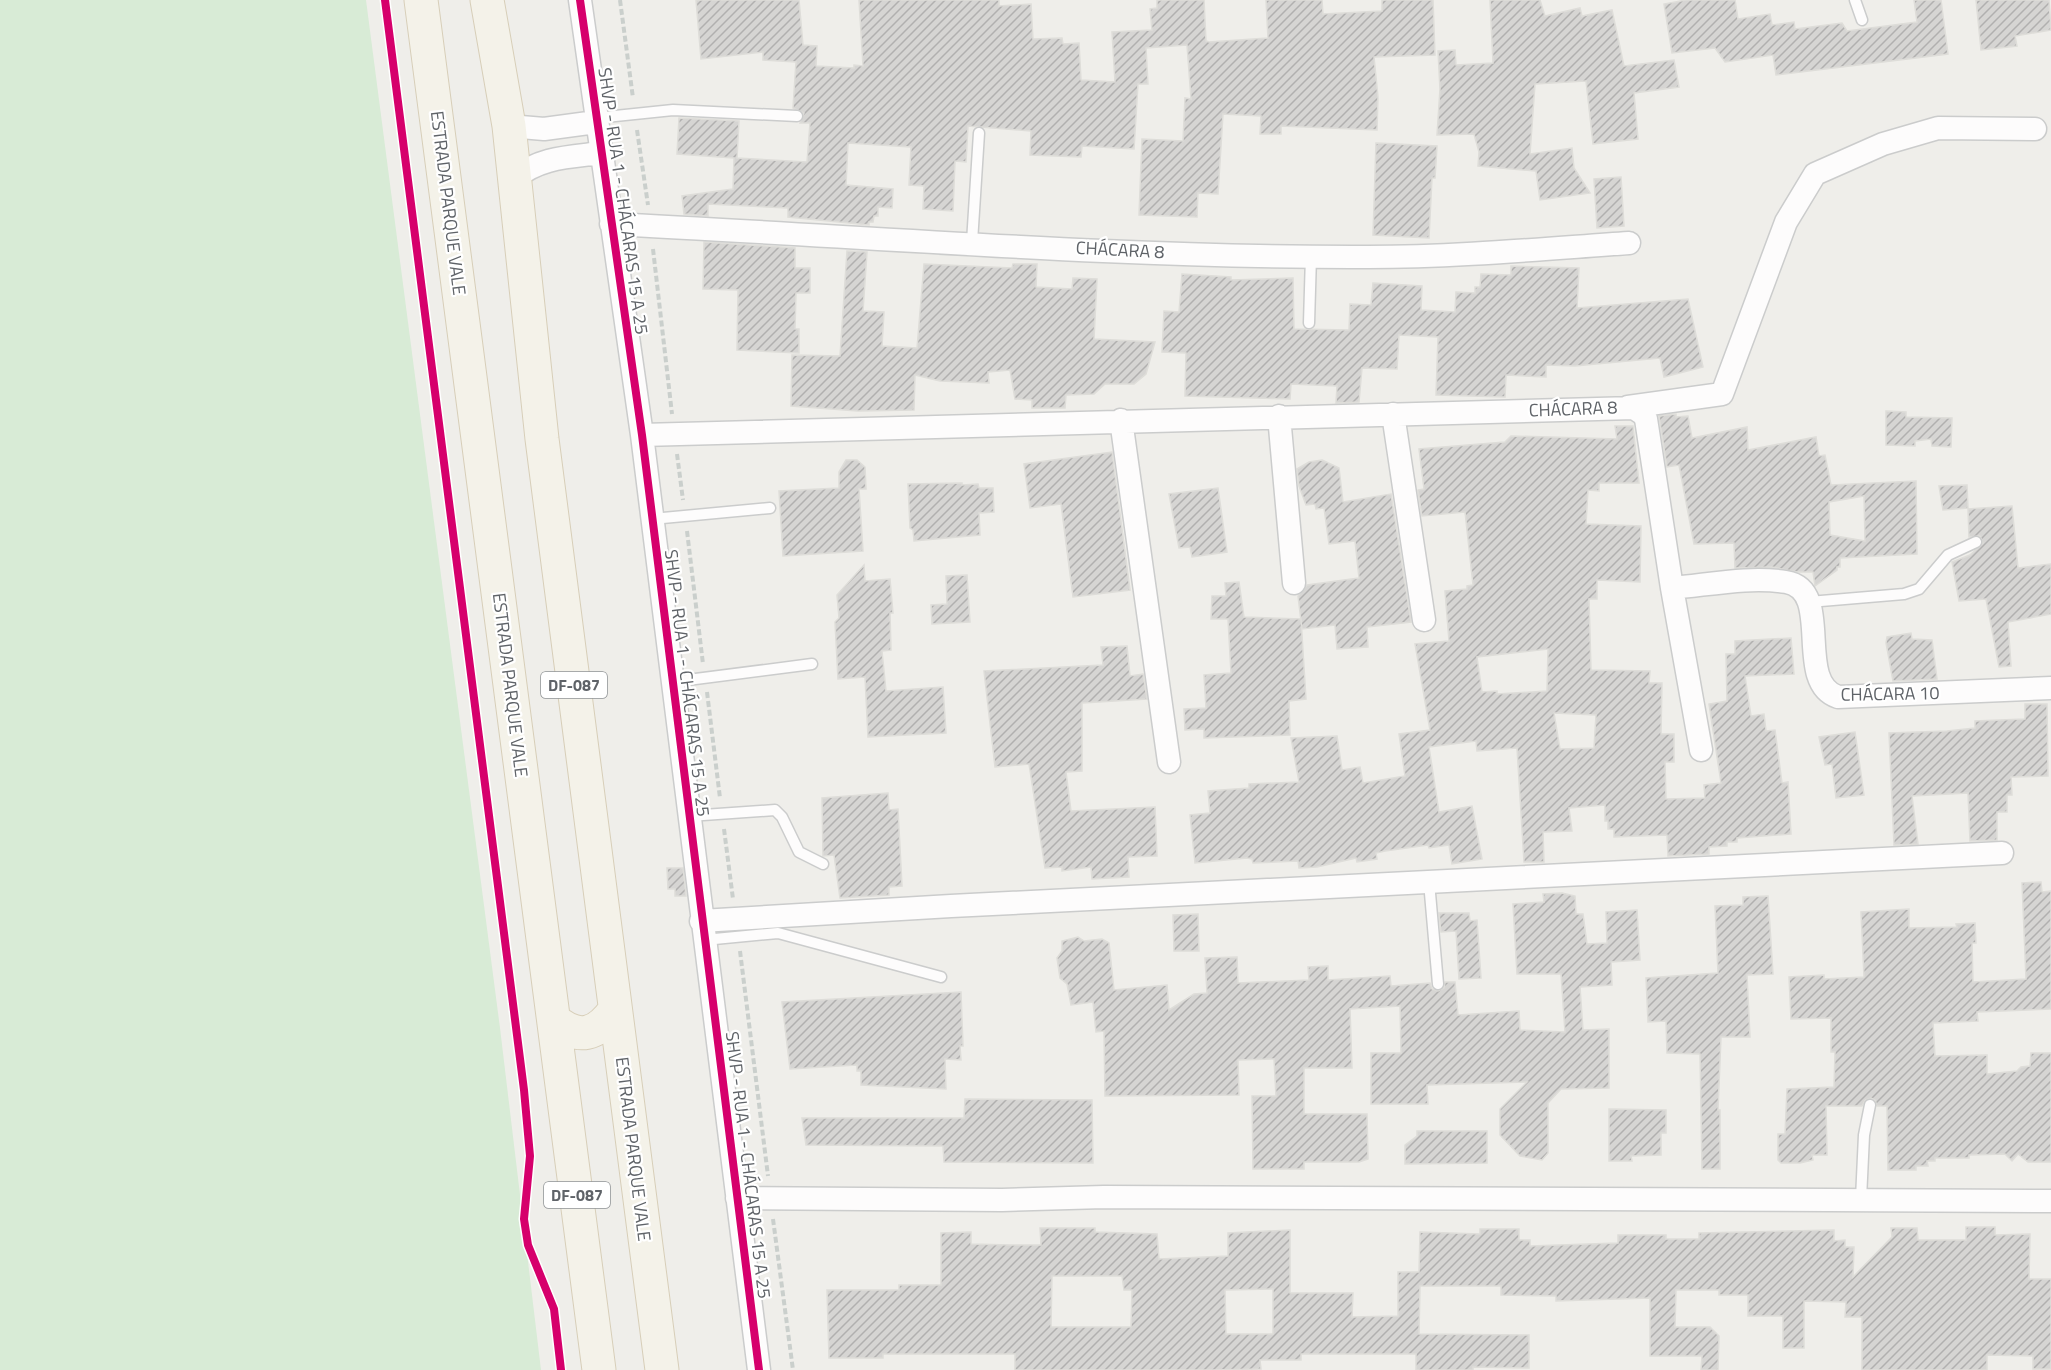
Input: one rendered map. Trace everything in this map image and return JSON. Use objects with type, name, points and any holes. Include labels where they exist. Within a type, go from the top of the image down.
[{"type":"main road","name":"ESTRADA PARQUE VALE","points":[[421,0],[599,1370]]},
{"type":"main road","name":"ESTRADA PARQUE VALE","points":[[487,0],[509,126],[542,439],[662,1370]]},
{"type":"main road","points":[[554,1020],[566,1030],[578,1033],[594,1031],[604,1026],[615,1010]]},
{"type":"street","name":"SHVP - RUA 1 - CHÁCARAS 15 A 25","points":[[580,0],[642,435],[759,1370]]},
{"type":"street","points":[[509,126],[544,129],[596,120]]},
{"type":"street","name":"CHÁCARA 8","points":[[642,435],[1121,420],[1634,409],[1722,394],[1786,222],[1815,174],[1883,144],[1938,128],[2035,129]]},
{"type":"street","points":[[514,179],[526,169],[541,162],[601,153]]},
{"type":"street","name":"CHÁCARA 8","points":[[611,224],[1235,255],[1497,253],[1629,243]]},
{"type":"street","points":[[1634,409],[1646,419],[1672,588],[1701,750]]},
{"type":"street","points":[[1393,414],[1424,620]]},
{"type":"street","points":[[1279,416],[1294,583]]},
{"type":"street","points":[[1121,420],[1169,762]]},
{"type":"street","points":[[1672,588],[1754,581],[1788,582],[1798,587],[1809,602]]},
{"type":"street","name":"CHÁCARA 10","points":[[1809,602],[1817,670],[1828,694],[1838,697],[1858,697],[2051,688]]},
{"type":"street","points":[[703,931],[1429,882],[2002,853]]},
{"type":"street","points":[[737,1198],[1002,1200],[1104,1197],[2051,1201]]},
{"type":"lane","points":[[1855,0],[1862,20]]},
{"type":"lane","points":[[596,120],[673,110],[797,116]]},
{"type":"lane","points":[[972,242],[980,133]]},
{"type":"lane","points":[[1310,323],[1311,256]]},
{"type":"lane","points":[[652,519],[770,508]]},
{"type":"lane","points":[[1809,602],[1904,594],[1919,589],[1948,555],[1976,542]]},
{"type":"lane","points":[[672,682],[812,664]]},
{"type":"lane","points":[[688,816],[775,810],[782,817],[799,852],[823,864]]},
{"type":"lane","points":[[1429,882],[1438,984]]},
{"type":"lane","points":[[703,931],[778,933],[940,977]]},
{"type":"lane","points":[[1861,1199],[1864,1135],[1870,1105]]},
{"type":"green space","points":[[0,0],[366,0],[500,1028],[541,1370],[0,1370]]},
{"type":"building","points":[[696,0],[799,0],[803,45],[817,46],[816,66],[854,68],[854,65],[863,66],[859,0],[999,0],[999,6],[1031,4],[1033,39],[1062,38],[1063,44],[1079,43],[1081,80],[1115,82],[1112,32],[1152,30],[1150,9],[1157,8],[1157,0],[1204,0],[1206,41],[1209,42],[1268,38],[1266,0],[1322,0],[1323,14],[1382,11],[1382,0],[1433,0],[1435,55],[1374,57],[1378,97],[1377,130],[1281,126],[1281,134],[1260,134],[1261,116],[1223,114],[1218,194],[1198,193],[1197,217],[1139,215],[1142,139],[1183,141],[1185,98],[1191,99],[1187,45],[1146,48],[1148,84],[1138,84],[1134,149],[1082,146],[1081,157],[1030,155],[1031,131],[968,126],[966,162],[955,161],[953,211],[923,209],[924,186],[909,185],[911,147],[848,143],[846,185],[893,189],[892,208],[878,207],[878,216],[874,216],[873,222],[869,222],[869,225],[788,217],[788,208],[708,204],[708,216],[684,214],[682,196],[733,189],[734,158],[677,154],[679,118],[739,121],[737,158],[807,162],[810,123],[800,123],[804,113],[793,108],[796,62],[763,60],[763,52],[701,59]]},
{"type":"building","points":[[1490,0],[1540,0],[1545,16],[1580,8],[1582,16],[1612,10],[1624,66],[1674,60],[1679,87],[1634,93],[1638,139],[1593,144],[1586,81],[1535,84],[1530,154],[1572,148],[1574,168],[1590,193],[1540,200],[1536,171],[1478,166],[1479,152],[1474,134],[1437,135],[1440,89],[1438,51],[1455,50],[1456,65],[1493,63]]},
{"type":"building","points":[[1686,0],[1735,0],[1738,19],[1770,14],[1772,25],[1794,22],[1795,29],[1842,23],[1847,31],[1917,22],[1914,0],[1941,0],[1948,54],[1776,75],[1773,55],[1725,62],[1715,48],[1672,53],[1664,4]]},
{"type":"building","points":[[1976,0],[2049,0],[2051,30],[2015,36],[2017,46],[1981,50]]},
{"type":"building","points":[[1376,143],[1437,146],[1435,178],[1432,178],[1429,238],[1373,235]]},
{"type":"building","points":[[1621,177],[1624,226],[1597,228],[1594,179]]},
{"type":"building","points":[[704,242],[795,248],[795,268],[810,268],[810,293],[796,293],[795,329],[799,329],[799,353],[737,350],[738,290],[703,289]]},
{"type":"building","points":[[847,251],[867,252],[863,311],[884,312],[882,346],[917,348],[924,264],[1012,268],[1013,264],[1037,264],[1036,287],[1072,289],[1073,278],[1097,279],[1094,339],[1155,342],[1146,374],[1134,384],[1105,384],[1094,394],[1066,395],[1065,408],[1032,408],[1032,400],[1015,399],[1010,370],[988,372],[989,383],[940,381],[915,375],[914,410],[858,411],[791,406],[792,355],[840,356]]},
{"type":"building","points":[[1511,266],[1579,268],[1577,308],[1688,299],[1703,367],[1664,377],[1660,358],[1575,366],[1546,365],[1546,377],[1506,375],[1505,397],[1436,395],[1438,337],[1399,335],[1397,369],[1362,368],[1359,402],[1336,403],[1337,386],[1291,384],[1290,399],[1185,396],[1186,353],[1162,352],[1164,311],[1179,312],[1182,274],[1231,277],[1231,280],[1293,278],[1294,329],[1349,330],[1350,304],[1371,305],[1373,283],[1422,286],[1421,310],[1455,312],[1456,292],[1475,293],[1475,287],[1480,287],[1481,274],[1511,275]]},
{"type":"building","points":[[1886,411],[1906,412],[1906,417],[1952,418],[1951,447],[1932,446],[1931,439],[1915,441],[1915,446],[1886,445]]},
{"type":"building","points":[[1676,414],[1676,417],[1688,416],[1692,438],[1747,427],[1748,450],[1816,437],[1819,456],[1825,455],[1831,485],[1916,481],[1917,554],[1840,558],[1840,567],[1837,567],[1837,570],[1815,586],[1813,572],[1797,572],[1772,567],[1735,568],[1734,543],[1694,544],[1679,465],[1667,467],[1659,416]],"holes":[[[1864,496],[1865,541],[1830,535],[1829,502]]]},
{"type":"building","points":[[1615,426],[1633,426],[1639,483],[1599,483],[1599,491],[1588,490],[1586,524],[1641,526],[1640,582],[1597,580],[1597,599],[1589,599],[1591,670],[1650,671],[1649,683],[1662,683],[1661,734],[1674,734],[1674,762],[1665,762],[1666,799],[1705,798],[1704,785],[1721,783],[1709,704],[1727,701],[1726,654],[1735,654],[1735,641],[1791,638],[1794,674],[1745,676],[1751,716],[1764,714],[1766,731],[1775,730],[1782,783],[1788,782],[1791,834],[1737,838],[1737,842],[1727,842],[1727,846],[1709,847],[1709,854],[1668,856],[1667,835],[1614,837],[1614,829],[1608,829],[1608,821],[1605,821],[1605,805],[1569,808],[1572,831],[1543,832],[1544,862],[1524,862],[1517,748],[1477,751],[1476,741],[1429,747],[1439,812],[1472,806],[1482,859],[1452,864],[1449,845],[1429,848],[1428,845],[1376,853],[1377,859],[1357,862],[1356,858],[1317,867],[1299,868],[1298,861],[1253,863],[1252,859],[1247,858],[1195,863],[1190,815],[1210,813],[1208,791],[1249,788],[1249,784],[1299,782],[1291,738],[1337,736],[1342,770],[1360,767],[1363,783],[1405,776],[1399,734],[1430,730],[1415,644],[1449,641],[1445,591],[1467,589],[1467,586],[1473,585],[1465,512],[1422,516],[1418,490],[1424,489],[1419,449],[1505,442],[1511,436],[1617,439]],"holes":[[[1548,649],[1547,691],[1497,694],[1497,691],[1482,692],[1477,657]],[[1554,713],[1596,715],[1594,748],[1560,749]]]},
{"type":"building","points":[[1112,452],[1130,590],[1073,597],[1061,504],[1030,508],[1024,464]]},
{"type":"building","points":[[846,460],[857,460],[865,467],[866,489],[859,489],[863,551],[783,556],[779,491],[839,488],[839,472]]},
{"type":"building","points":[[1322,460],[1339,468],[1343,502],[1391,494],[1411,622],[1367,627],[1368,647],[1337,649],[1335,625],[1302,629],[1298,596],[1307,585],[1359,578],[1355,541],[1329,544],[1324,508],[1316,509],[1315,504],[1306,505],[1299,486],[1297,469],[1309,462]]},
{"type":"building","points":[[962,483],[962,485],[978,484],[979,488],[993,488],[994,512],[979,513],[980,535],[914,541],[913,530],[910,528],[908,484]]},
{"type":"building","points":[[1967,485],[1968,508],[1943,510],[1939,486]]},
{"type":"building","points":[[1218,488],[1227,552],[1192,557],[1190,547],[1179,548],[1169,494]]},
{"type":"building","points":[[2012,506],[2018,568],[2051,564],[2051,614],[2008,622],[2011,666],[1999,667],[1986,599],[1959,601],[1952,562],[1970,555],[1983,543],[1980,536],[1969,537],[1968,509]]},
{"type":"building","points":[[864,565],[865,581],[890,579],[893,613],[890,613],[891,650],[882,651],[886,691],[943,687],[946,733],[868,737],[865,677],[838,679],[835,622],[839,618],[837,595]]},
{"type":"building","points":[[967,575],[970,622],[932,624],[931,605],[947,604],[946,576]]},
{"type":"building","points":[[1239,582],[1244,617],[1301,619],[1306,699],[1289,701],[1290,735],[1204,738],[1204,729],[1185,730],[1184,709],[1206,708],[1204,675],[1231,673],[1228,619],[1211,619],[1212,596],[1226,596],[1225,583]]},
{"type":"building","points":[[1911,633],[1912,639],[1932,640],[1937,679],[1893,681],[1886,643],[1887,637]]},
{"type":"building","points":[[1127,646],[1130,676],[1143,674],[1147,699],[1082,703],[1082,771],[1066,772],[1071,811],[1155,807],[1157,856],[1128,857],[1129,877],[1092,879],[1091,867],[1062,871],[1062,867],[1045,868],[1029,764],[995,767],[984,671],[1103,665],[1101,647]]},
{"type":"building","points":[[2025,704],[2047,704],[2048,776],[2011,777],[2012,795],[2007,795],[2007,812],[1997,812],[1997,840],[1970,841],[1968,793],[1912,796],[1918,844],[1894,845],[1889,733],[1947,731],[1975,728],[1975,721],[2025,719]]},
{"type":"building","points":[[1855,732],[1864,795],[1836,798],[1832,764],[1825,765],[1819,737]]},
{"type":"building","points":[[888,793],[889,810],[898,809],[902,886],[889,887],[889,895],[840,898],[834,855],[823,856],[822,798]]},
{"type":"building","points":[[667,868],[683,868],[686,896],[675,896],[675,889],[668,889]]},
{"type":"building","points":[[2041,882],[2042,892],[2051,891],[2051,1009],[1977,1012],[1978,1021],[1933,1023],[1935,1056],[1987,1055],[1987,1074],[2017,1071],[2021,1067],[2030,1066],[2031,1053],[2051,1053],[2051,1162],[2028,1162],[2018,1154],[2012,1161],[2005,1154],[1969,1155],[1969,1158],[1935,1158],[1935,1161],[1927,1161],[1928,1166],[1916,1166],[1916,1170],[1888,1170],[1887,1106],[1877,1106],[1875,1100],[1871,1098],[1865,1100],[1862,1106],[1826,1106],[1827,1155],[1812,1155],[1813,1160],[1800,1163],[1781,1163],[1778,1160],[1778,1134],[1785,1134],[1787,1089],[1834,1087],[1835,1052],[1831,1052],[1831,1018],[1791,1019],[1789,977],[1824,975],[1824,979],[1864,977],[1861,912],[1909,909],[1909,928],[1957,927],[1956,924],[1975,923],[1976,943],[1972,943],[1973,982],[2026,979],[2022,883]]},
{"type":"building","points":[[1562,893],[1575,896],[1576,914],[1583,914],[1587,944],[1607,943],[1606,912],[1637,910],[1640,960],[1611,962],[1612,985],[1580,987],[1583,1030],[1609,1029],[1609,1088],[1561,1089],[1548,1103],[1548,1153],[1542,1160],[1520,1156],[1500,1135],[1500,1109],[1527,1082],[1427,1085],[1428,1104],[1371,1104],[1371,1053],[1401,1053],[1400,1006],[1350,1009],[1352,1068],[1304,1068],[1304,1114],[1367,1114],[1368,1159],[1359,1162],[1304,1162],[1304,1169],[1253,1169],[1252,1096],[1276,1096],[1274,1059],[1238,1060],[1239,1095],[1105,1096],[1104,1031],[1096,1032],[1093,1002],[1071,1005],[1067,984],[1060,978],[1057,958],[1062,951],[1062,941],[1078,937],[1084,941],[1102,939],[1109,943],[1114,990],[1167,985],[1169,1010],[1194,994],[1207,993],[1205,958],[1237,957],[1238,983],[1309,980],[1308,967],[1328,966],[1328,980],[1390,976],[1391,986],[1430,983],[1432,989],[1438,991],[1444,988],[1445,982],[1455,982],[1458,1015],[1519,1011],[1520,1030],[1565,1032],[1561,974],[1517,974],[1513,904],[1544,902],[1543,894]]},
{"type":"building","points":[[1768,896],[1773,974],[1747,975],[1750,1037],[1721,1037],[1718,1110],[1720,1110],[1720,1169],[1702,1169],[1700,1054],[1667,1053],[1666,1021],[1648,1022],[1646,978],[1718,973],[1715,906],[1743,905],[1743,897]]},
{"type":"building","points":[[1439,913],[1469,913],[1470,921],[1477,920],[1481,978],[1459,979],[1456,931],[1441,932]]},
{"type":"building","points":[[1198,914],[1199,951],[1174,951],[1173,915]]},
{"type":"building","points":[[961,992],[963,1046],[960,1046],[961,1060],[945,1059],[946,1089],[861,1085],[861,1071],[857,1071],[857,1065],[790,1069],[782,1002]]},
{"type":"building","points":[[965,1099],[1092,1100],[1093,1163],[944,1162],[943,1146],[806,1145],[802,1118],[964,1118]]},
{"type":"building","points":[[1609,1109],[1666,1110],[1666,1133],[1661,1133],[1661,1155],[1631,1156],[1632,1161],[1609,1161]]},
{"type":"building","points":[[1417,1131],[1487,1131],[1487,1163],[1405,1164],[1405,1145],[1417,1136]]},
{"type":"building","points":[[1966,1227],[1995,1227],[1995,1235],[2030,1234],[2029,1279],[2051,1279],[2051,1369],[2033,1369],[2033,1356],[1987,1355],[1987,1370],[1862,1370],[1862,1317],[1845,1317],[1846,1302],[1804,1301],[1804,1348],[1783,1348],[1783,1316],[1748,1316],[1748,1295],[1719,1295],[1719,1290],[1676,1290],[1675,1327],[1710,1327],[1719,1336],[1718,1370],[1701,1370],[1702,1356],[1650,1356],[1650,1298],[1556,1301],[1556,1296],[1501,1295],[1501,1286],[1420,1286],[1419,1334],[1529,1335],[1529,1368],[1473,1367],[1473,1370],[1416,1370],[1416,1354],[1301,1354],[1301,1360],[1260,1360],[1261,1369],[1212,1370],[1015,1370],[1015,1354],[883,1354],[883,1358],[829,1358],[827,1290],[899,1290],[899,1285],[941,1285],[941,1233],[971,1232],[971,1244],[1011,1245],[1041,1245],[1040,1228],[1095,1228],[1095,1232],[1157,1234],[1159,1259],[1228,1256],[1228,1233],[1290,1230],[1290,1293],[1353,1293],[1352,1317],[1398,1316],[1398,1272],[1419,1272],[1420,1232],[1480,1234],[1480,1229],[1519,1229],[1519,1240],[1530,1240],[1530,1246],[1618,1243],[1618,1235],[1666,1235],[1666,1239],[1699,1239],[1699,1233],[1834,1230],[1834,1241],[1845,1240],[1845,1247],[1854,1247],[1853,1277],[1892,1237],[1891,1228],[1917,1228],[1918,1240],[1966,1240]],"holes":[[[1052,1276],[1122,1276],[1124,1290],[1132,1290],[1131,1327],[1051,1327]],[[1273,1289],[1273,1334],[1226,1334],[1225,1290]]]},
{"type":"cycle path","points":[[385,0],[524,1090],[530,1156],[524,1219],[528,1245],[554,1309],[561,1370]]},
{"type":"cycle path","points":[[580,0],[642,435],[759,1370]]}]
